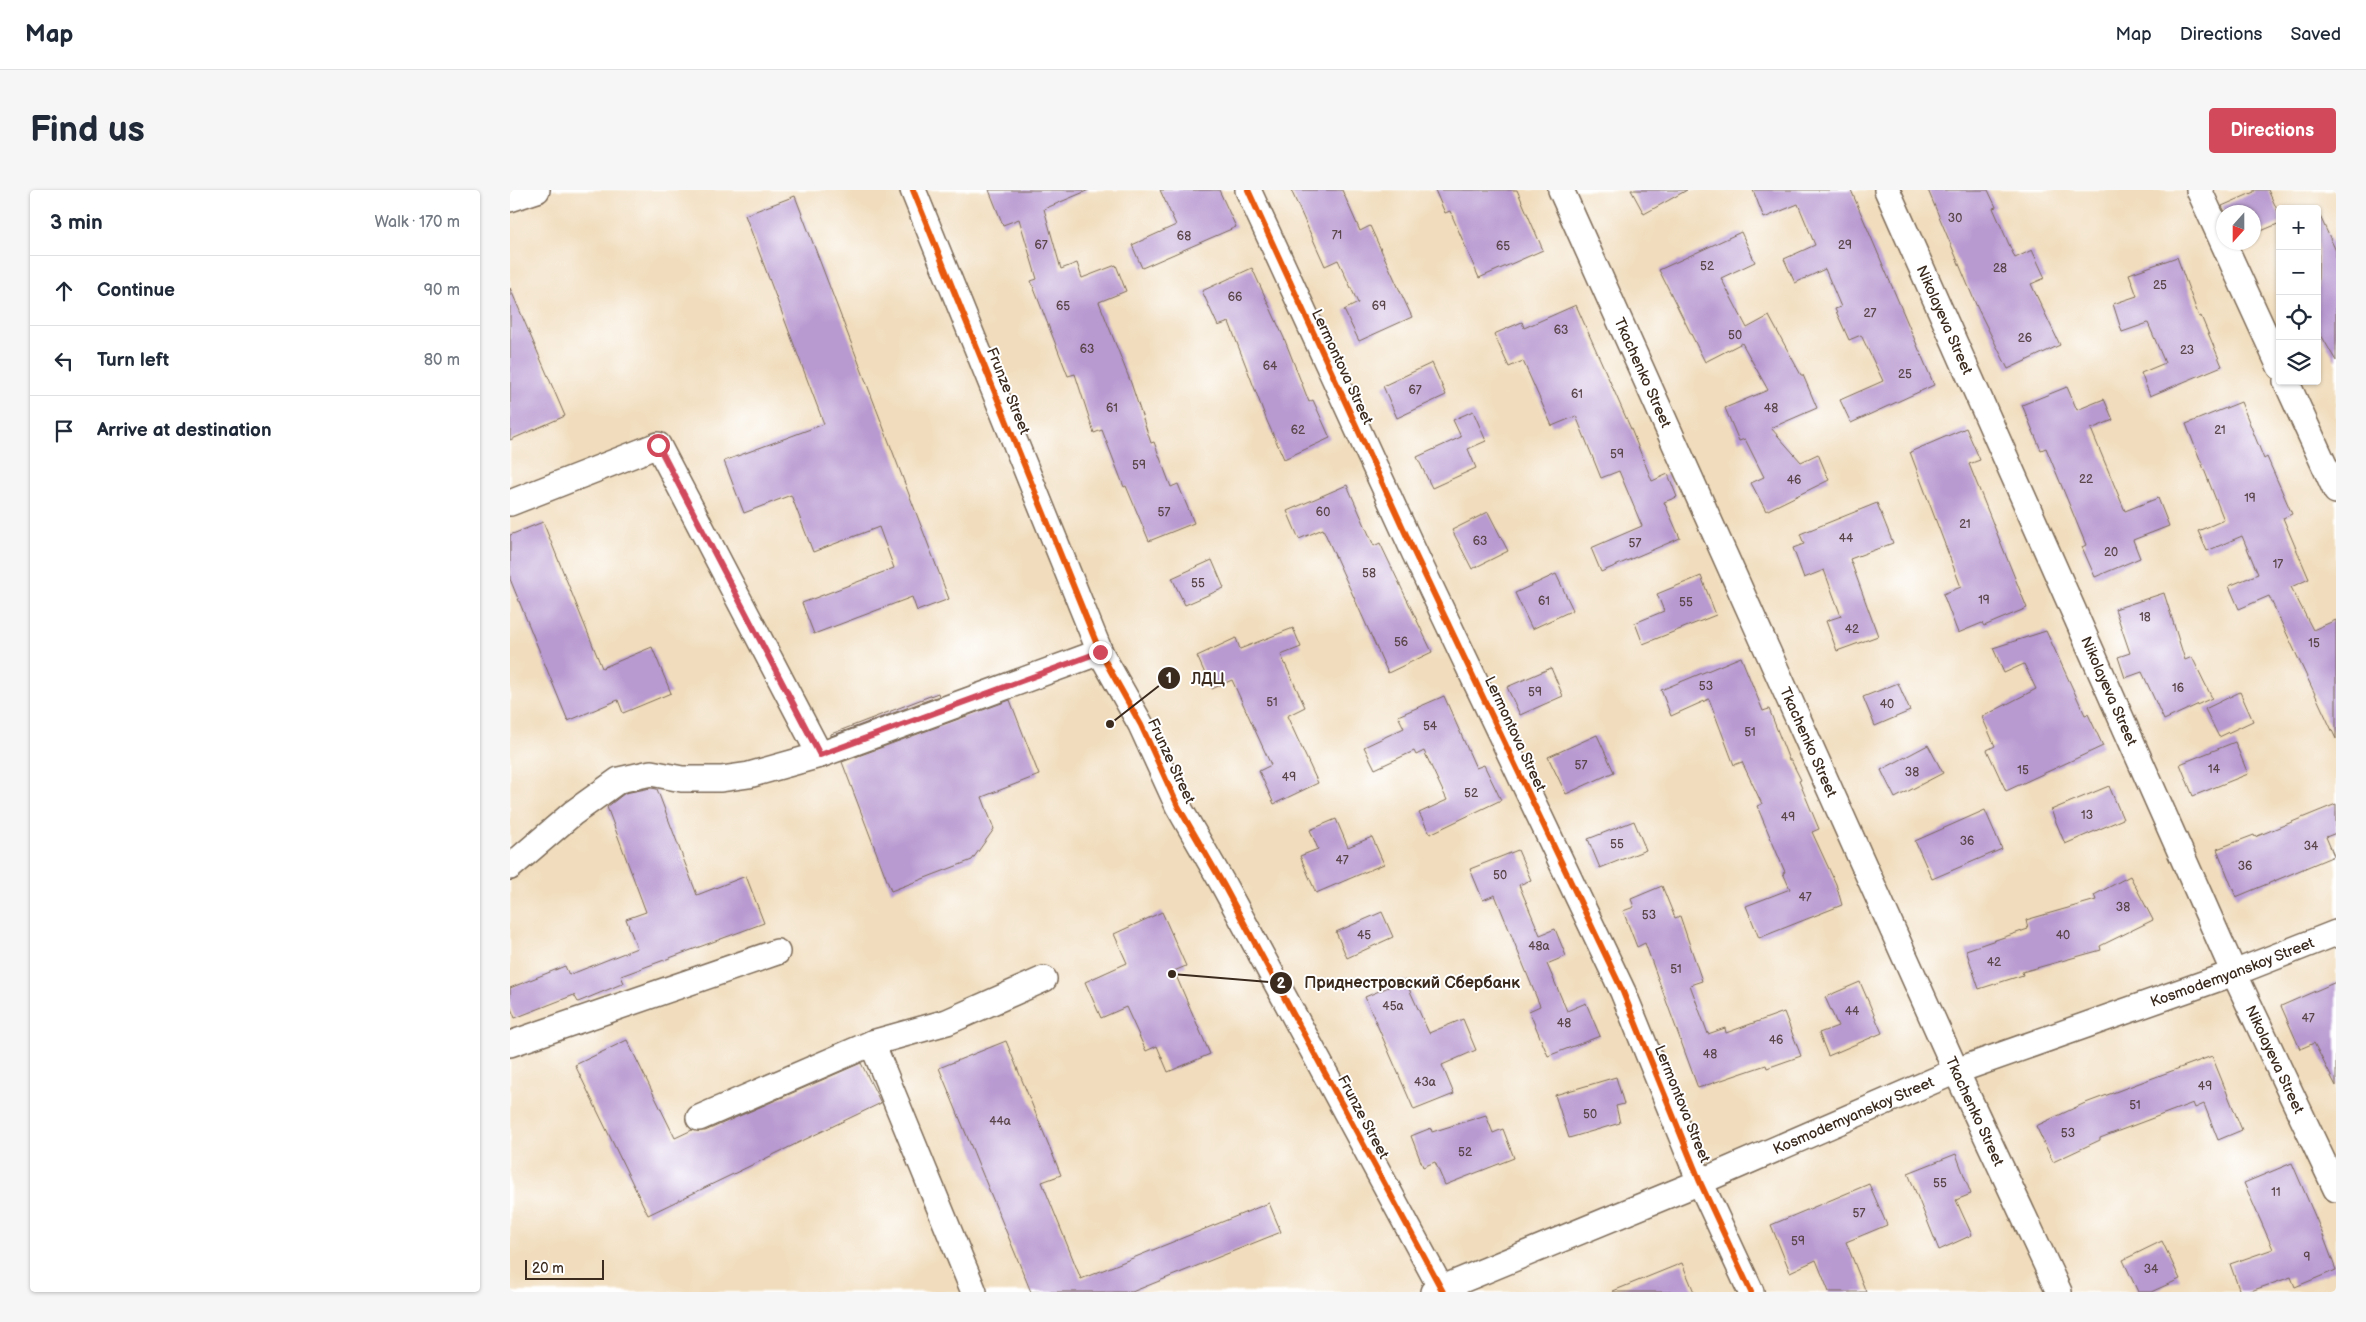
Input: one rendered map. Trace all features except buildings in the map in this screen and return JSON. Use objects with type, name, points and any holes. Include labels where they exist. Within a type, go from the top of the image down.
[{"type":"street","points":[[510,199],[537,190]]},
{"type":"street","name":"Frunze Street","points":[[913,190],[1100,652],[1141,725],[1178,806],[1223,884],[1439,1291]]},
{"type":"street","name":"Lermontova Street","points":[[1248,190],[1414,552],[1623,992],[1700,1182],[1751,1292]]},
{"type":"street","name":"Tkachenko Street","points":[[1561,190],[1956,1071],[2059,1292]]},
{"type":"street","name":"Nikolayeva Street","points":[[1887,190],[2234,973],[2336,1189]]},
{"type":"street","points":[[2199,190],[2276,359]]},
{"type":"street","points":[[2288,385],[2336,491]]},
{"type":"street","points":[[510,503],[658,445],[820,755]]},
{"type":"street","points":[[510,867],[573,813],[619,780],[651,773],[682,779],[721,779],[749,775],[820,755],[1100,652]]},
{"type":"street","name":"Kosmodemyanskoy Street","points":[[1439,1291],[1700,1182],[1956,1071],[2234,973],[2336,933]]},
{"type":"street","points":[[510,1044],[777,952]]},
{"type":"street","points":[[699,1118],[872,1043],[947,1022],[1044,979]]},
{"type":"street","points":[[872,1043],[974,1292]]},
{"type":"cycle path","points":[[913,190],[1100,652],[1141,725],[1178,806],[1223,884],[1443,1292]]},
{"type":"cycle path","points":[[1248,190],[1414,552],[1623,992],[1700,1182],[1751,1292]]},
{"type":"place","name":"ЛДЦ","points":[[1110,724]]},
{"type":"place","name":"Приднестровский Сбербанк","points":[[1172,974]]},
{"type":"route","points":[[658,445],[820,755],[1100,652]]}]
